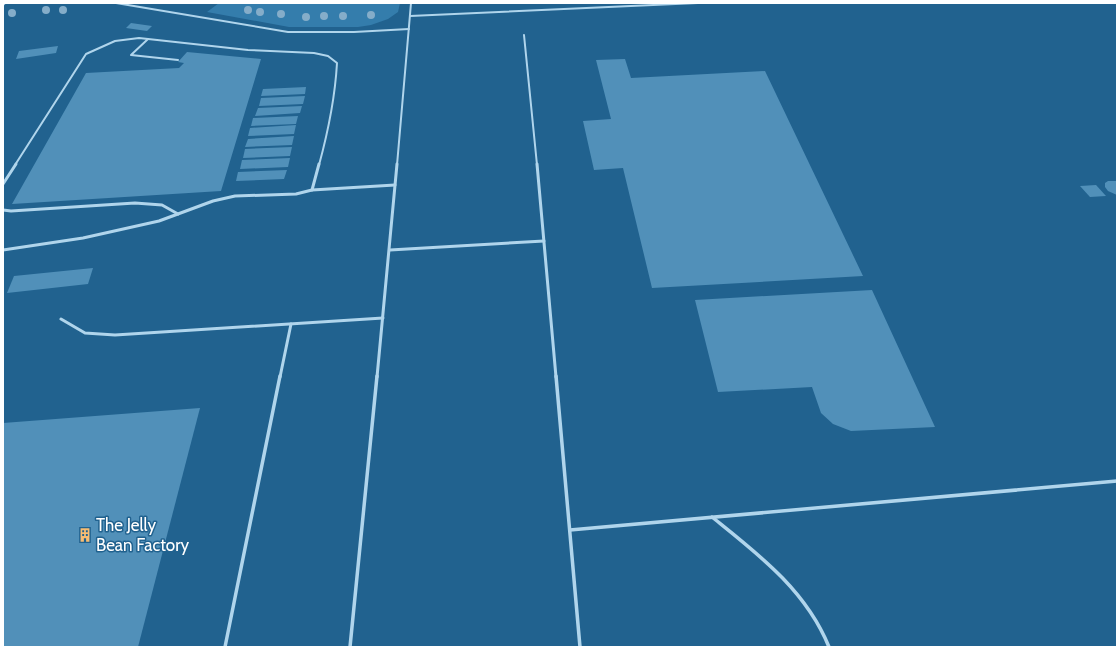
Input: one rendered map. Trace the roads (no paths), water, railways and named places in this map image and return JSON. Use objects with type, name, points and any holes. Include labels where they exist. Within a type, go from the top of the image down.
[{"type":"lane","points":[[116,3],[288,32],[354,32],[409,29]]},
{"type":"lane","points":[[350,647],[390,250],[411,3]]},
{"type":"lane","points":[[410,16],[698,3]]},
{"type":"lane","points":[[524,35],[580,647]]},
{"type":"lane","points":[[3,184],[86,54],[115,41],[139,38],[248,50],[314,53],[328,56],[337,63],[337,80],[329,124],[312,190]]},
{"type":"lane","points":[[148,39],[131,55],[178,60]]},
{"type":"lane","points":[[3,250],[83,238],[159,221],[235,196],[296,194],[312,190],[395,185]]},
{"type":"lane","points":[[3,210],[11,211],[134,203],[162,205],[179,214]]},
{"type":"lane","points":[[390,250],[544,241]]},
{"type":"lane","points":[[61,319],[85,333],[115,335],[383,318]]},
{"type":"lane","points":[[225,647],[291,324]]},
{"type":"lane","points":[[570,530],[1117,481]]},
{"type":"lane","points":[[712,517],[758,554],[796,590],[826,634],[829,647]]},
{"type":"place","name":"The Jelly Bean Factory","points":[[85,535]]}]
